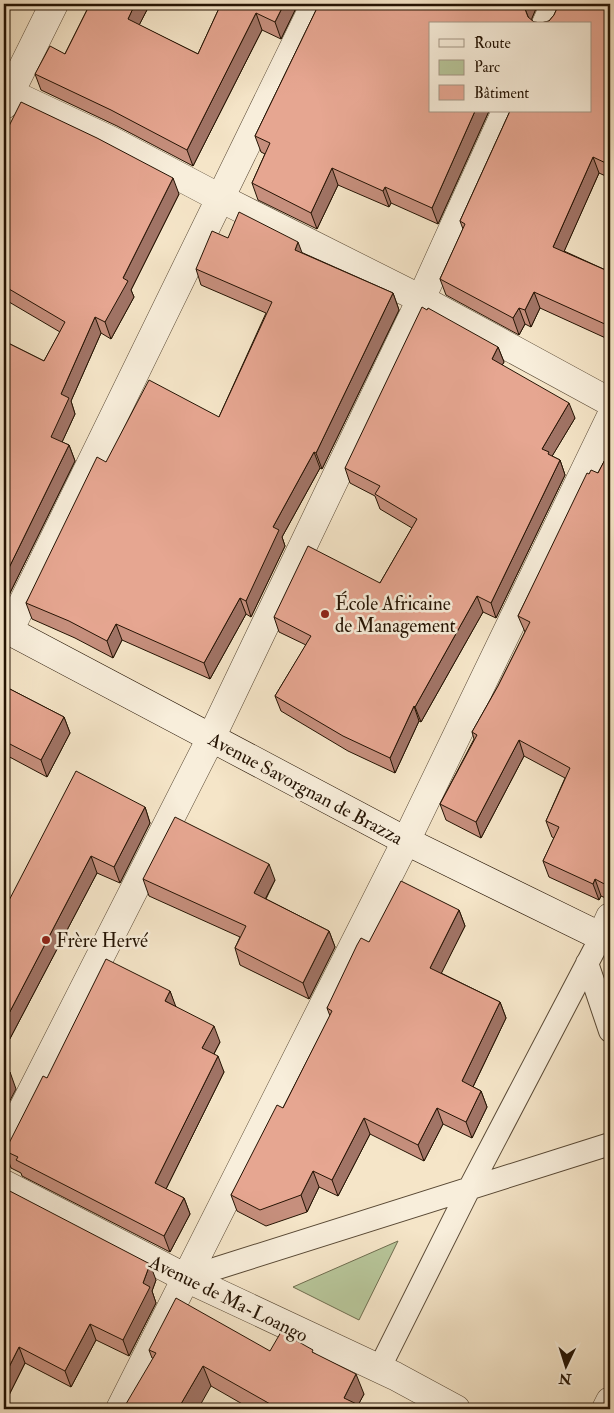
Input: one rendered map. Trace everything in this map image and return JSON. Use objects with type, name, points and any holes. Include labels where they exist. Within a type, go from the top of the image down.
[{"type":"street","points":[[54,4],[7,99],[110,140],[220,198],[421,299],[610,402]]},
{"type":"street","points":[[7,629],[315,4]]},
{"type":"street","points":[[547,22],[555,4]]},
{"type":"street","points":[[4,1146],[211,738],[421,299],[506,112]]},
{"type":"street","points":[[120,1409],[406,841],[610,418]]},
{"type":"street","name":"Avenue Savorgnan de Brazza","points":[[7,629],[406,841],[607,932]]},
{"type":"street","name":"Avenue de Ma-Loango","points":[[4,1184],[186,1278],[379,1369],[456,1409]]},
{"type":"street","points":[[606,1409],[610,1401]]},
{"type":"lane","points":[[379,1369],[469,1188],[587,963],[607,932]]},
{"type":"lane","points":[[587,963],[610,1031]]},
{"type":"lane","points":[[186,1278],[610,1144]]},
{"type":"green space","points":[[398,1241],[359,1320],[293,1287]]},
{"type":"building","points":[[90,4],[135,4],[128,19],[198,54],[221,4],[284,4],[275,22],[256,13],[187,150],[111,110],[35,74],[50,46],[65,54]]},
{"type":"building","points":[[319,4],[525,4],[528,17],[534,22],[429,22],[429,112],[475,112],[432,208],[385,187],[383,191],[332,168],[311,213],[252,183],[270,143],[255,136]]},
{"type":"building","points":[[559,4],[610,4],[610,165],[593,157],[553,247],[610,272],[610,317],[607,325],[534,292],[525,310],[519,308],[513,318],[440,279],[465,224],[460,221],[510,112],[592,112],[592,22],[545,22],[549,21],[554,15]]},
{"type":"building","points":[[21,102],[97,138],[173,178],[123,278],[128,281],[105,322],[95,317],[61,394],[69,398],[51,437],[69,445],[4,578],[4,341],[44,361],[65,322],[4,286],[4,136]]},
{"type":"building","points":[[239,212],[298,242],[295,250],[393,293],[316,453],[314,452],[273,527],[279,530],[246,601],[240,598],[204,663],[116,624],[107,641],[69,621],[26,603],[97,457],[106,462],[149,380],[219,417],[272,302],[196,269],[212,231],[228,238]]},
{"type":"building","points":[[422,307],[427,310],[428,308],[498,347],[492,359],[569,403],[542,449],[560,460],[491,603],[477,596],[414,706],[390,758],[343,736],[275,696],[311,636],[274,617],[308,546],[380,583],[417,519],[375,494],[380,486],[345,468]]},
{"type":"building","points":[[610,450],[610,887],[595,879],[593,884],[543,861],[559,827],[546,821],[570,768],[519,740],[476,822],[440,804],[477,735],[472,732],[498,686],[530,622],[518,616],[587,473],[589,474],[591,470],[598,473]]},
{"type":"building","points":[[4,686],[64,717],[41,760],[4,741]]},
{"type":"building","points":[[76,771],[145,807],[114,867],[91,856],[4,1023],[4,910]]},
{"type":"building","points":[[175,817],[269,864],[254,893],[329,931],[303,983],[235,948],[246,926],[143,879]]},
{"type":"building","points":[[401,881],[459,910],[430,968],[500,1002],[462,1081],[481,1091],[466,1122],[437,1108],[418,1145],[364,1118],[332,1180],[313,1171],[301,1195],[260,1210],[231,1195],[277,1105],[283,1108],[332,1011],[327,1008],[357,945],[361,938],[369,942]]},
{"type":"building","points":[[106,959],[170,991],[165,1001],[214,1026],[202,1048],[218,1056],[155,1183],[184,1198],[164,1236],[16,1160],[18,1157],[5,1151],[43,1076],[47,1078]]},
{"type":"building","points":[[4,1069],[10,1072],[4,1084]]},
{"type":"building","points":[[4,1188],[150,1264],[143,1283],[150,1287],[123,1340],[90,1324],[65,1371],[19,1347],[4,1377]]},
{"type":"building","points":[[176,1298],[270,1351],[281,1332],[313,1350],[312,1352],[356,1374],[344,1398],[367,1409],[279,1409],[203,1366],[178,1409],[123,1409],[156,1353],[149,1350]]},
{"type":"place","name":"École Africaine de Management","points":[[325,614]]},
{"type":"place","name":"Frère Hervé","points":[[46,940]]}]
